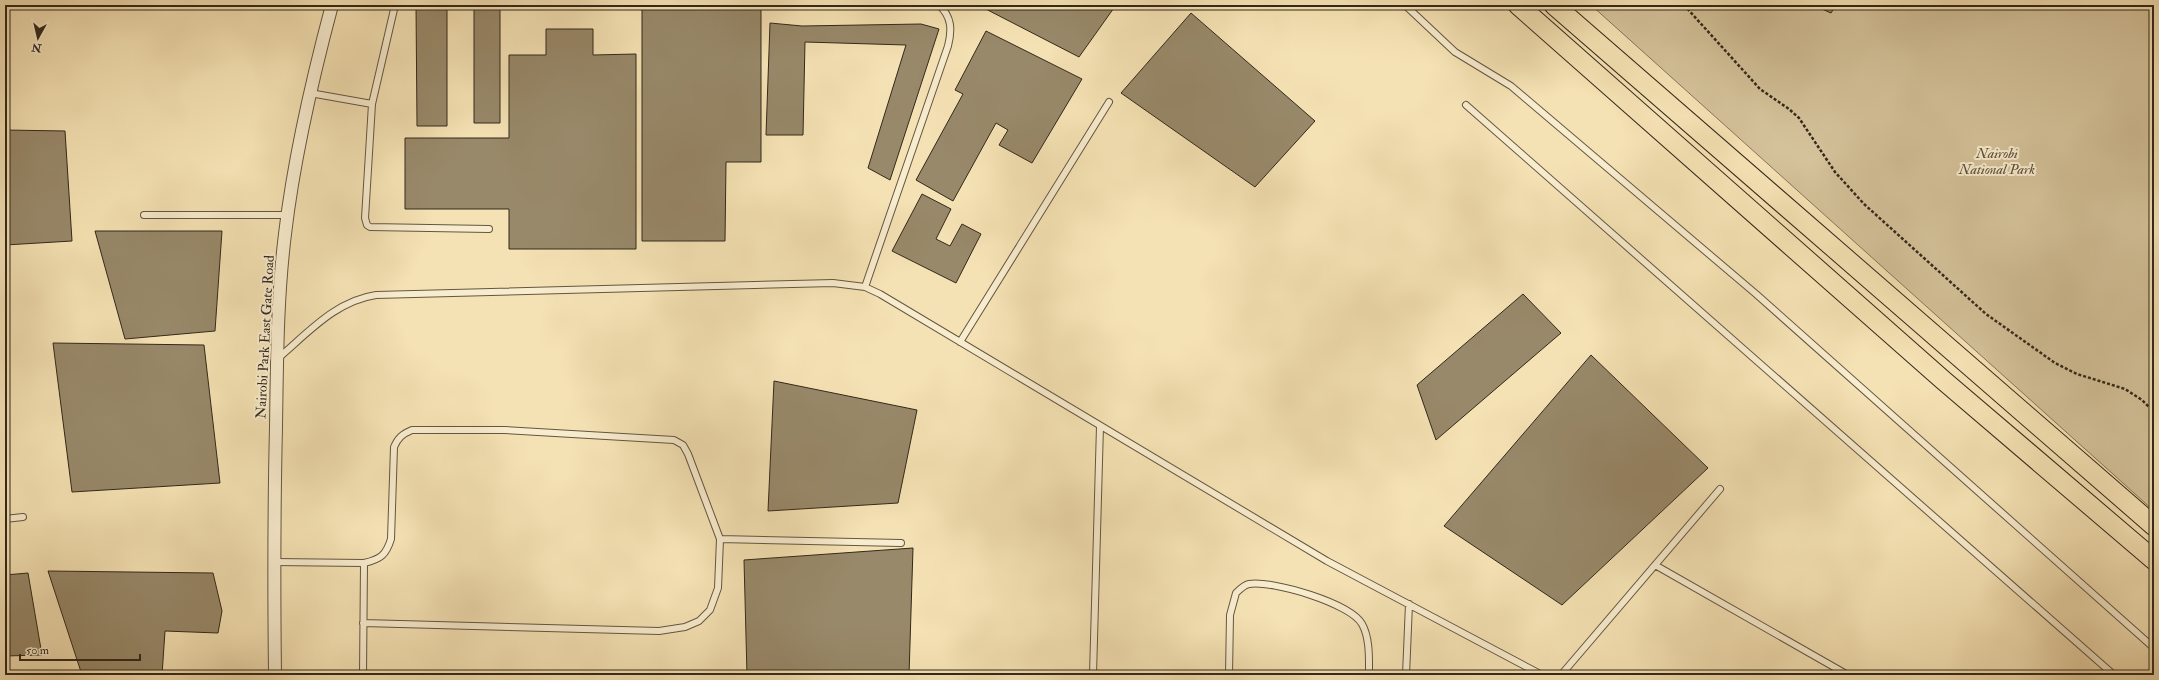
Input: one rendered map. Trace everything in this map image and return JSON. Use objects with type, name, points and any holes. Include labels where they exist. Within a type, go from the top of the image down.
[{"type":"main road","points":[[1518,5],[1943,380],[2154,560]]},
{"type":"main road","points":[[1554,5],[2154,526]]},
{"type":"street","name":"Nairobi Park East Gate Road","points":[[274,675],[277,359],[281,279],[288,215],[310,93],[332,5]]},
{"type":"lane","points":[[395,5],[372,104],[365,218],[367,225],[370,227],[489,229]]},
{"type":"lane","points":[[865,287],[948,46],[951,34],[950,20],[946,10],[939,5]]},
{"type":"lane","points":[[1406,5],[1455,52],[1511,86],[1756,294],[2154,648]]},
{"type":"lane","points":[[310,93],[372,104]]},
{"type":"lane","points":[[960,342],[1109,102]]},
{"type":"lane","points":[[1466,105],[2114,675]]},
{"type":"lane","points":[[144,215],[288,215]]},
{"type":"lane","points":[[277,359],[331,312],[351,300],[376,295],[833,283],[865,287],[880,294],[1327,561],[1542,675]]},
{"type":"lane","points":[[1093,675],[1100,426]]},
{"type":"lane","points":[[274,562],[364,563],[375,560],[387,551],[391,539],[394,447],[398,439],[403,434],[412,430],[504,430],[674,440],[683,445],[688,454],[720,539],[718,588],[710,610],[699,621],[684,627],[659,631],[363,624]]},
{"type":"lane","points":[[1561,675],[1720,489]]},
{"type":"lane","points":[[5,519],[23,517]]},
{"type":"lane","points":[[720,539],[901,544]]},
{"type":"lane","points":[[363,675],[364,563]]},
{"type":"lane","points":[[1655,565],[1848,675]]},
{"type":"lane","points":[[1230,675],[1230,615],[1236,593],[1243,586],[1249,584],[1279,587],[1316,596],[1348,612],[1362,623],[1368,642],[1369,675]]},
{"type":"lane","points":[[1406,675],[1409,604]]},
{"type":"path","points":[[1684,5],[1760,89],[1790,109],[1799,118],[1835,172],[1858,199],[1986,314],[2055,363],[2077,374],[2125,389],[2142,400],[2154,412]]},
{"type":"green space","name":"Nairobi National Park","points":[[1591,5],[2154,5],[2154,511]]},
{"type":"building","points":[[416,5],[447,5],[447,126],[417,126]]},
{"type":"building","points":[[474,5],[500,5],[500,123],[474,123]]},
{"type":"building","points":[[642,5],[761,5],[761,162],[726,162],[725,241],[642,241]]},
{"type":"building","points":[[978,5],[1116,5],[1079,57]]},
{"type":"building","points":[[1813,5],[1836,5],[1831,13]]},
{"type":"building","points":[[1191,13],[1315,121],[1255,187],[1121,93]]},
{"type":"building","points":[[770,23],[802,26],[921,24],[939,29],[890,180],[868,168],[906,45],[805,42],[803,135],[766,135]]},
{"type":"building","points":[[546,29],[593,29],[593,55],[636,54],[636,249],[509,249],[509,209],[405,209],[405,138],[509,138],[509,55],[546,55]]},
{"type":"building","points":[[986,31],[1082,79],[1032,163],[999,145],[1008,130],[996,123],[953,201],[916,180],[963,94],[955,90]]},
{"type":"building","points":[[5,130],[65,131],[72,241],[5,245]]},
{"type":"building","points":[[922,194],[951,209],[936,239],[950,246],[962,224],[981,234],[956,283],[892,251]]},
{"type":"building","points":[[95,231],[222,231],[215,331],[125,339]]},
{"type":"building","points":[[1523,294],[1561,333],[1436,440],[1417,385]]},
{"type":"building","points":[[53,343],[204,345],[220,483],[72,492]]},
{"type":"building","points":[[1591,355],[1708,468],[1562,605],[1444,526]]},
{"type":"building","points":[[774,381],[917,410],[898,503],[768,511]]},
{"type":"building","points":[[913,548],[909,675],[747,675],[744,560]]},
{"type":"building","points":[[48,571],[213,573],[222,611],[218,633],[165,631],[162,675],[82,675]]},
{"type":"building","points":[[28,573],[42,655],[5,656],[5,575]]}]
